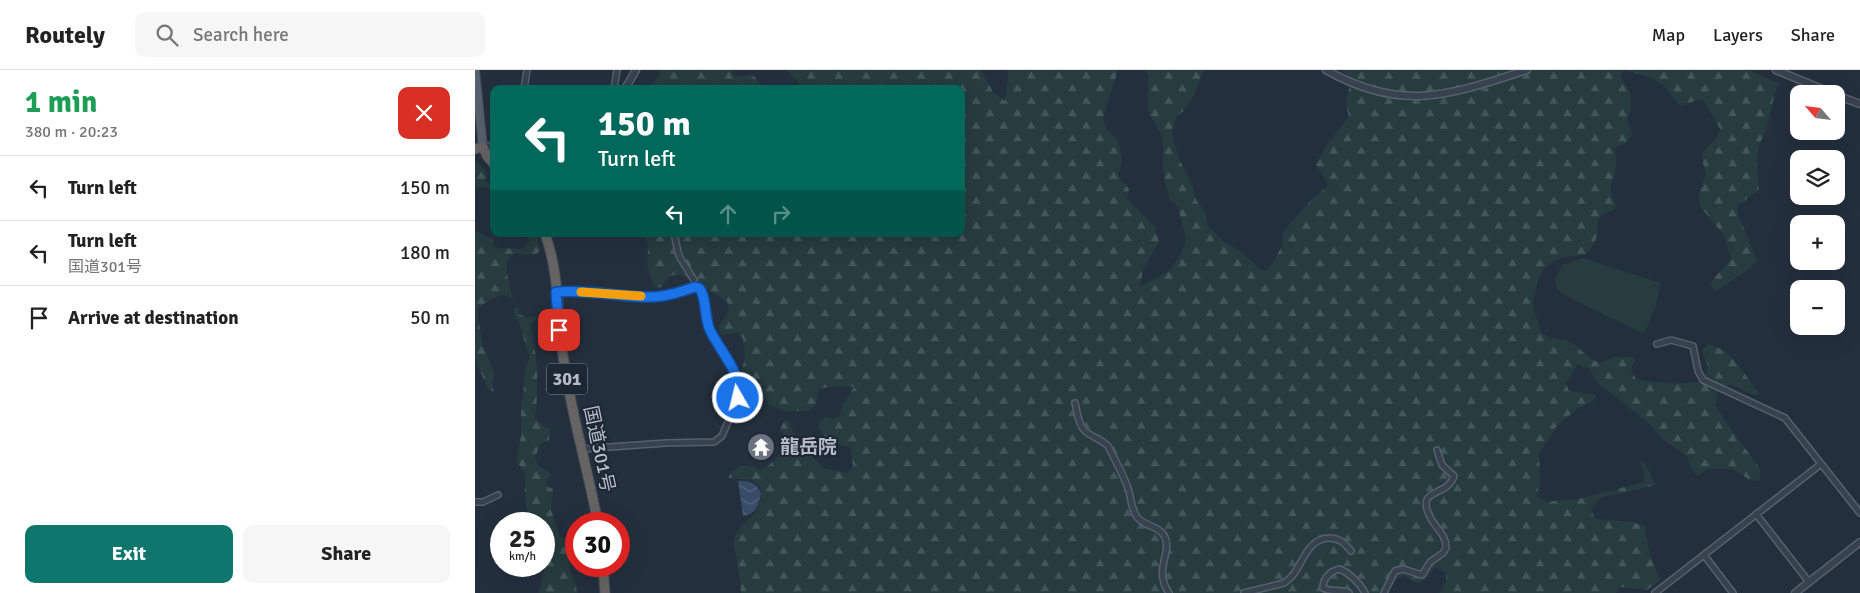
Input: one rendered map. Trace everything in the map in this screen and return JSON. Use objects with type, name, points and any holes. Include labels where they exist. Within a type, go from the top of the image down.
[{"type":"highway","points":[[479,148],[490,159]]},
{"type":"highway","name":"国道301号","points":[[546,237],[554,266],[564,365],[595,512]]},
{"type":"highway","points":[[604,577],[605,593]]},
{"type":"main road","points":[[475,70],[479,148]]},
{"type":"street","points":[[525,85],[527,70]]},
{"type":"street","points":[[615,85],[617,70]]},
{"type":"street","points":[[627,85],[636,70]]},
{"type":"street","points":[[1326,70],[1363,88],[1384,94],[1409,96],[1439,95],[1460,91],[1527,70]]},
{"type":"street","points":[[1776,70],[1813,85]]},
{"type":"street","points":[[1845,98],[1860,104]]},
{"type":"street","points":[[582,449],[666,443],[714,442],[722,436],[738,398],[739,385],[709,328],[702,292],[695,287],[679,256],[675,237]]},
{"type":"street","points":[[556,292],[609,293],[649,297],[675,294],[695,287]]},
{"type":"street","points":[[1657,344],[1671,340],[1693,346],[1698,371],[1703,380],[1782,415],[1860,513]]},
{"type":"street","points":[[1075,403],[1084,430],[1108,446],[1128,488],[1138,519],[1165,536],[1166,544],[1162,571],[1163,584],[1169,593]]},
{"type":"street","points":[[1384,593],[1395,571],[1403,569],[1422,575],[1431,562],[1443,553],[1446,548],[1444,538],[1433,522],[1425,502],[1428,496],[1447,489],[1452,483],[1454,476],[1443,465],[1437,450]]},
{"type":"street","points":[[1655,593],[1821,464]]},
{"type":"street","points":[[475,502],[483,502],[498,495]]},
{"type":"street","points":[[1756,514],[1809,582]]},
{"type":"street","points":[[1244,593],[1288,580],[1304,555],[1320,538],[1336,538],[1351,551]]},
{"type":"street","points":[[1795,593],[1860,542]]},
{"type":"street","points":[[1704,555],[1733,593]]},
{"type":"street","points":[[1349,593],[1342,590],[1327,590],[1323,588],[1329,574],[1339,569],[1344,570],[1359,584],[1365,593]]},
{"type":"green space","points":[[661,70],[731,70],[732,74],[737,77],[753,75],[762,85],[650,85],[657,78]]},
{"type":"green space","points":[[786,70],[981,70],[993,92],[1005,101],[1007,70],[1118,70],[1103,118],[1107,129],[1118,140],[1122,160],[1118,176],[1129,189],[1127,199],[1155,227],[1159,242],[1143,270],[1140,285],[1144,285],[1169,271],[1181,254],[1186,240],[1178,207],[1170,199],[1165,183],[1163,139],[1148,111],[1148,75],[1145,70],[1204,70],[1190,102],[1177,116],[1172,133],[1178,157],[1192,184],[1196,200],[1205,211],[1208,226],[1224,242],[1240,251],[1261,270],[1268,270],[1282,246],[1283,232],[1312,199],[1329,185],[1316,165],[1326,146],[1349,116],[1345,103],[1352,79],[1341,70],[1624,70],[1620,75],[1630,92],[1631,108],[1627,119],[1632,134],[1627,142],[1615,148],[1616,162],[1611,193],[1616,206],[1614,210],[1607,212],[1599,218],[1595,242],[1585,255],[1559,259],[1547,266],[1542,272],[1533,300],[1535,315],[1542,334],[1573,344],[1599,363],[1615,357],[1634,357],[1635,361],[1631,369],[1636,379],[1645,381],[1678,383],[1704,381],[1708,367],[1702,350],[1708,344],[1724,350],[1737,363],[1759,394],[1753,395],[1731,384],[1718,392],[1715,404],[1761,470],[1759,481],[1748,479],[1733,469],[1708,469],[1697,476],[1690,467],[1687,456],[1662,439],[1651,425],[1597,382],[1589,369],[1578,364],[1566,383],[1569,391],[1596,395],[1593,401],[1577,409],[1556,427],[1539,454],[1540,482],[1537,495],[1545,502],[1578,499],[1644,482],[1644,472],[1640,462],[1644,462],[1656,485],[1600,498],[1591,509],[1595,519],[1632,522],[1645,526],[1648,547],[1660,580],[1647,590],[1620,587],[1616,593],[1439,593],[1446,582],[1446,573],[1435,567],[1426,580],[1416,583],[1405,576],[1391,580],[1386,593],[741,593],[734,543],[739,528],[755,512],[759,505],[761,487],[752,480],[729,478],[729,475],[740,466],[753,466],[759,470],[768,466],[779,454],[787,440],[780,430],[784,421],[789,421],[797,443],[824,468],[845,473],[853,467],[851,448],[829,441],[818,427],[820,421],[825,417],[834,419],[840,415],[842,405],[854,387],[832,387],[819,390],[816,405],[809,411],[785,411],[770,405],[757,388],[748,384],[741,373],[745,357],[743,338],[737,333],[720,335],[719,326],[729,311],[727,301],[682,275],[670,277],[662,287],[655,288],[647,263],[648,245],[643,237],[965,237],[965,85],[800,85]]},
{"type":"green space","points":[[1625,70],[1749,70],[1779,84],[1759,146],[1757,163],[1759,189],[1738,206],[1738,214],[1757,260],[1750,268],[1715,292],[1710,283],[1731,259],[1724,236],[1700,206],[1699,194],[1706,173],[1702,153],[1717,137],[1720,129],[1703,99],[1680,105],[1659,82]]},
{"type":"green space","points":[[475,160],[487,172],[486,180],[490,184],[490,188],[475,187]]},
{"type":"green space","points":[[475,230],[492,239],[494,246],[498,248],[524,249],[528,237],[538,237],[540,251],[536,254],[513,254],[507,261],[507,274],[513,298],[502,295],[491,299],[477,309],[482,343],[495,376],[492,383],[494,393],[488,389],[475,359]]},
{"type":"green space","points":[[1583,258],[1661,283],[1656,305],[1644,334],[1570,298],[1557,289],[1555,280],[1562,265]]},
{"type":"green space","points":[[518,307],[519,314],[526,317],[536,316],[537,319],[531,324],[537,376],[535,418],[543,426],[550,428],[549,440],[540,444],[535,457],[538,466],[551,475],[546,481],[547,486],[553,489],[552,512],[528,512],[525,500],[525,474],[516,460],[521,436],[521,406],[525,369],[530,356],[518,321],[514,316],[514,308]]},
{"type":"green space","points":[[555,522],[559,535],[565,540],[565,577],[573,577],[577,593],[538,593],[543,577],[555,577]]},
{"type":"water","points":[[738,481],[752,483],[761,493],[754,511],[743,516]]},
{"type":"slow traffic","points":[[581,292],[641,296]]},
{"type":"place","name":"龍岳院","points":[[761,447]]},
{"type":"route","points":[[559,330],[556,292],[609,293],[649,297],[675,294],[695,287],[699,288],[704,298],[704,308],[709,328],[739,385],[738,398]]}]
